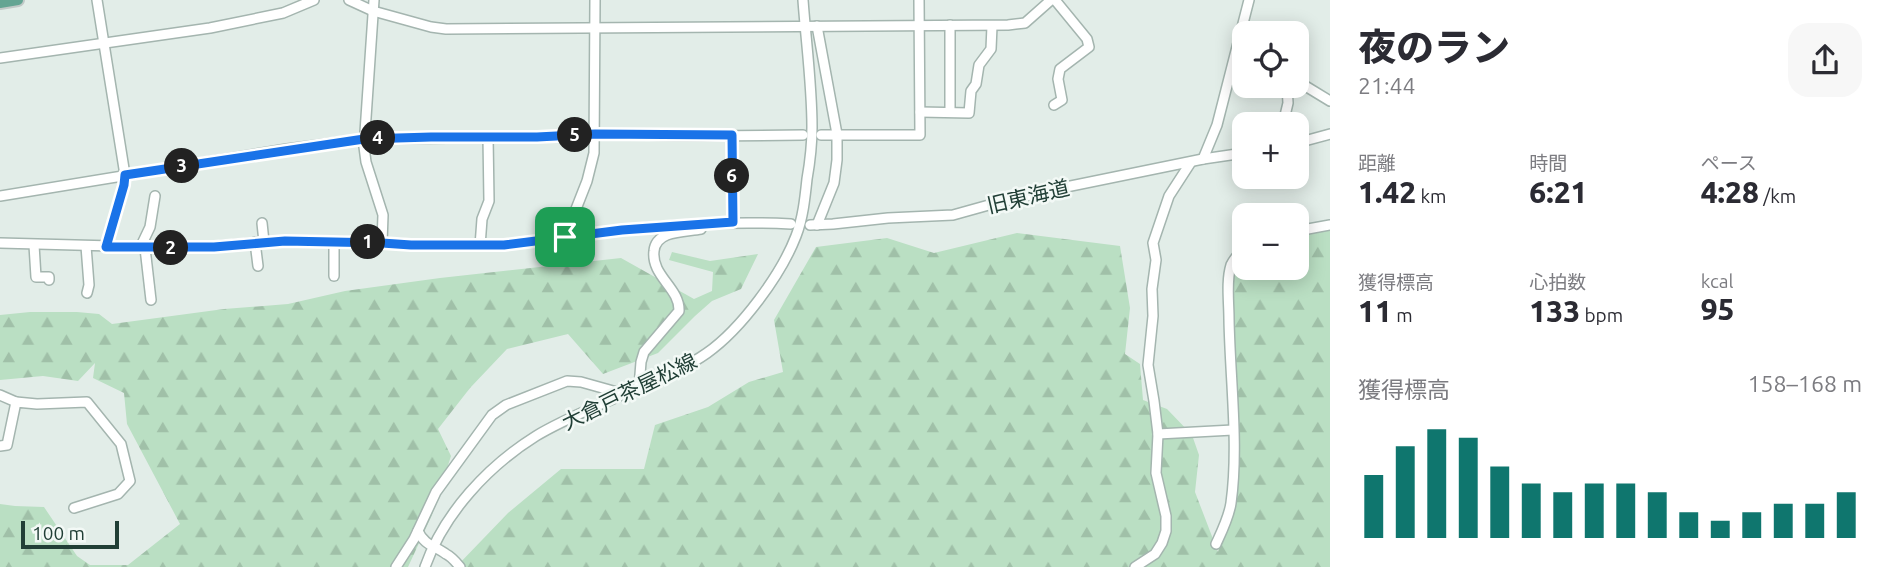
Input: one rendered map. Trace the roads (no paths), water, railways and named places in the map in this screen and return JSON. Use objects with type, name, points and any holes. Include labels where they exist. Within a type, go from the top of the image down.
[{"type":"main road","points":[[0,3],[18,0]]},
{"type":"street","points":[[97,0],[125,175],[106,247]]},
{"type":"street","points":[[0,58],[210,28],[283,13],[314,0]]},
{"type":"street","points":[[349,0],[373,11],[438,28],[918,24],[992,26],[1026,23],[1053,0],[1087,39],[1089,47],[1060,69],[1058,79],[1062,100],[1054,105]]},
{"type":"street","points":[[374,0],[364,139],[366,162],[383,215],[382,243]]},
{"type":"street","points":[[565,237],[587,181],[594,153],[595,0]]},
{"type":"street","name":"大倉戸茶屋松線","points":[[425,567],[445,524],[473,488],[506,457],[536,436],[707,353],[746,317],[774,278],[796,236],[805,202],[812,130],[803,0]]},
{"type":"street","points":[[821,135],[920,135],[919,0]]},
{"type":"street","points":[[1246,21],[1249,0]]},
{"type":"street","points":[[950,25],[950,112]]},
{"type":"street","points":[[817,26],[837,134]]},
{"type":"street","points":[[920,111],[968,113],[979,65],[991,49],[992,26]]},
{"type":"street","points":[[1203,159],[1232,77]]},
{"type":"street","points":[[1309,88],[1330,101]]},
{"type":"street","points":[[0,195],[364,139],[595,134],[803,135]]},
{"type":"street","name":"旧東海道","points":[[837,134],[834,183],[814,225],[953,215],[1066,187],[1232,155]]},
{"type":"street","points":[[1309,140],[1330,134]]},
{"type":"street","points":[[732,135],[733,222]]},
{"type":"street","points":[[480,246],[482,219],[489,201],[488,137]]},
{"type":"street","points":[[1135,567],[1154,554],[1166,531],[1166,516],[1156,473],[1158,434],[1148,365],[1156,260],[1153,243],[1169,196],[1191,162]]},
{"type":"street","points":[[151,300],[142,248],[150,227],[155,196]]},
{"type":"street","points":[[258,267],[262,223]]},
{"type":"street","points":[[639,387],[644,352],[679,311],[680,303],[658,272],[654,258],[657,240],[667,234],[701,229],[701,224]]},
{"type":"street","points":[[0,243],[142,248],[214,247],[259,242],[480,246],[701,224],[791,224]]},
{"type":"street","points":[[1309,229],[1330,225]]},
{"type":"street","points":[[334,242],[334,276]]},
{"type":"street","points":[[34,245],[36,277],[49,277],[49,280]]},
{"type":"street","points":[[86,246],[89,285],[87,293]]},
{"type":"street","points":[[1216,544],[1231,505],[1233,430],[1229,276],[1232,263]]},
{"type":"street","points":[[396,567],[418,531],[423,516],[442,482],[492,415],[506,405],[567,381],[581,382],[624,394]]},
{"type":"street","points":[[0,395],[16,402],[37,404],[88,402],[121,444],[130,481],[117,494],[74,508]]},
{"type":"street","points":[[0,446],[7,445],[16,402]]},
{"type":"street","points":[[1158,434],[1233,430]]},
{"type":"street","points":[[418,531],[423,540],[449,555],[460,567]]}]
